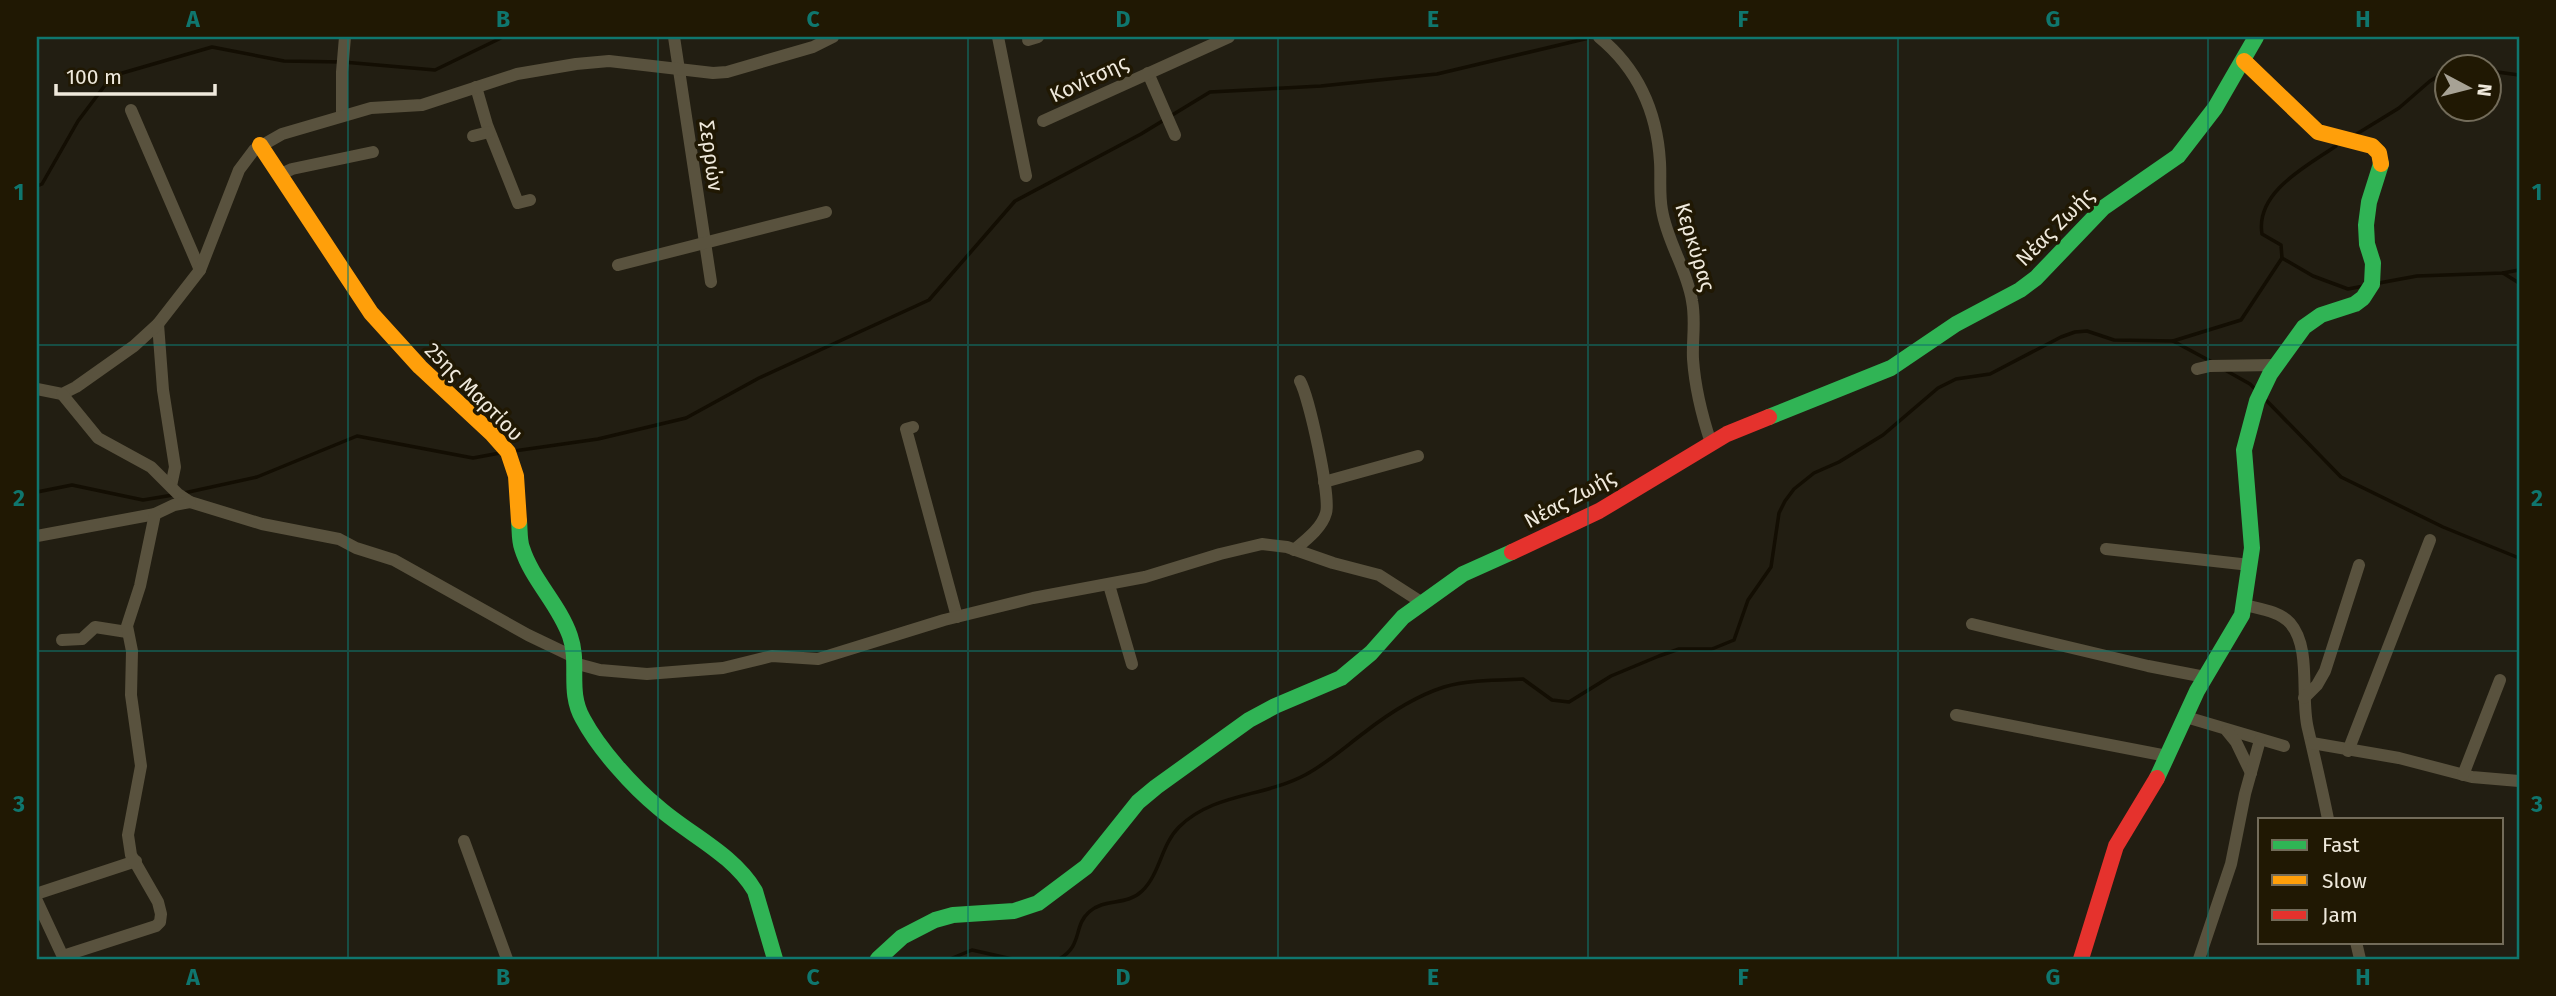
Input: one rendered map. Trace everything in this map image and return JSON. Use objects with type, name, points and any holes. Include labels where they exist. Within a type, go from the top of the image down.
[{"type":"street","points":[[342,116],[345,37]]},
{"type":"street","name":"Σερρών","points":[[674,37],[711,282]]},
{"type":"street","points":[[37,389],[62,394],[94,376],[158,324],[200,270],[247,156],[260,145],[282,134],[371,108],[422,105],[517,74],[593,61],[727,72],[813,47],[833,37]]},
{"type":"street","points":[[998,37],[1026,176]]},
{"type":"street","name":"Κονίτσης","points":[[1043,121],[1226,37]]},
{"type":"street","name":"Κερκύρας","points":[[1598,37],[1627,63],[1651,114],[1658,138],[1662,211],[1688,278],[1695,321],[1695,376],[1711,443]]},
{"type":"street","name":"Νέας Ζωής","points":[[878,959],[902,937],[935,920],[953,915],[1014,911],[1038,903],[1086,867],[1138,802],[1156,787],[1250,720],[1275,706],[1341,678],[1364,660],[1421,602],[1479,566],[1599,511],[1727,434],[1882,373],[1956,324],[2028,285],[2103,208],[2178,156],[2216,108],[2256,37]]},
{"type":"street","points":[[2081,959],[2116,846],[2154,785],[2205,677],[2230,638],[2245,605],[2252,529],[2245,471],[2245,440],[2257,401],[2276,365],[2297,335],[2321,315],[2356,304],[2372,284],[2373,263],[2367,244],[2366,225],[2381,158],[2372,146],[2348,141],[2313,128],[2244,61]]},
{"type":"street","points":[[1148,73],[1175,135]]},
{"type":"street","points":[[476,87],[489,132],[518,203],[530,200]]},
{"type":"street","points":[[131,110],[200,270]]},
{"type":"street","points":[[473,136],[489,132]]},
{"type":"street","name":"25ης Μαρτίου","points":[[260,145],[383,327],[419,367],[508,452],[516,475],[521,545],[529,565],[565,625],[574,660],[573,693],[582,718],[597,740],[657,808],[713,848],[749,881],[755,891],[775,959]]},
{"type":"street","points":[[279,175],[292,169],[373,152]]},
{"type":"street","points":[[618,265],[826,212]]},
{"type":"street","points":[[158,324],[163,390],[175,467],[171,486]]},
{"type":"street","points":[[2197,369],[2210,366],[2276,365]]},
{"type":"street","points":[[1294,550],[1319,527],[1326,514],[1327,501],[1308,402],[1300,381]]},
{"type":"street","points":[[62,394],[98,438],[151,467],[190,502],[262,524],[339,539],[356,548],[394,560],[574,660],[600,670],[648,674],[723,668],[772,656],[818,659],[957,617],[1033,598],[1145,578],[1246,547],[1275,545],[1379,575],[1421,602]]},
{"type":"street","points":[[913,427],[906,429],[957,617]]},
{"type":"street","points":[[1324,482],[1418,456]]},
{"type":"street","points":[[37,536],[155,514],[174,505],[190,502]]},
{"type":"street","points":[[37,901],[64,957],[156,926],[160,922],[158,902],[131,855],[128,835],[141,766],[131,695],[132,651],[127,632],[143,574],[155,514]]},
{"type":"street","points":[[2348,751],[2430,540]]},
{"type":"street","points":[[2106,550],[2250,565]]},
{"type":"street","points":[[2304,698],[2317,685],[2325,671],[2358,565]]},
{"type":"street","points":[[1109,585],[1132,664]]},
{"type":"street","points":[[2245,605],[2278,615],[2289,622],[2297,635],[2301,649],[2307,728],[2328,818]]},
{"type":"street","points":[[1972,624],[2205,677]]},
{"type":"street","points":[[62,640],[82,639],[95,627],[127,632]]},
{"type":"street","points":[[2463,775],[2500,680]]},
{"type":"street","points":[[1956,715],[2167,756]]},
{"type":"street","points":[[2186,717],[2284,746]]},
{"type":"street","points":[[2227,731],[2236,742],[2250,773]]},
{"type":"street","points":[[2199,959],[2231,863],[2250,773],[2260,740]]},
{"type":"street","points":[[2312,743],[2399,758],[2463,775],[2519,781]]},
{"type":"street","points":[[464,841],[507,959]]},
{"type":"street","points":[[37,895],[136,861]]},
{"type":"waterway","points":[[37,186],[42,184],[78,121],[112,76],[212,47],[284,61],[343,62],[435,70],[503,37]]},
{"type":"waterway","points":[[514,451],[598,439],[686,418],[759,378],[929,300],[1015,201],[1141,134],[1210,92],[1321,86],[1437,74],[1593,37]]},
{"type":"waterway","points":[[2504,73],[2519,75]]},
{"type":"waterway","points":[[2355,135],[2399,108],[2434,79]]},
{"type":"waterway","points":[[1059,959],[1072,948],[1081,923],[1089,912],[1102,905],[1130,899],[1142,891],[1153,876],[1173,834],[1192,816],[1223,801],[1273,788],[1305,775],[1383,719],[1423,695],[1463,683],[1523,679],[1552,700],[1569,702],[1611,676],[1659,656],[1679,649],[1712,649],[1734,640],[1748,600],[1771,567],[1779,513],[1794,489],[1814,473],[1839,462],[1883,435],[1938,388],[1956,379],[1990,374],[2075,332],[2087,331],[2114,340],[2173,341],[2241,320],[2282,258],[2281,245],[2262,234],[2262,219],[2267,205],[2286,182],[2336,146]]},
{"type":"waterway","points":[[2282,258],[2313,276],[2348,289],[2364,286]]},
{"type":"waterway","points":[[2379,283],[2417,276],[2519,270]]},
{"type":"waterway","points":[[2503,273],[2519,283]]},
{"type":"waterway","points":[[2173,341],[2212,362]]},
{"type":"waterway","points":[[2225,370],[2256,390]]},
{"type":"waterway","points":[[2264,398],[2341,477],[2443,527],[2519,558]]},
{"type":"waterway","points":[[184,493],[257,477],[357,436],[473,458],[500,453]]},
{"type":"waterway","points":[[37,492],[72,485],[143,500],[173,495]]},
{"type":"waterway","points":[[950,959],[972,950],[1012,959]]},
{"type":"traffic: fast","points":[[1769,417],[1891,368],[1956,324],[2020,290],[2036,278],[2103,208],[2178,156],[2215,108],[2256,37]]},
{"type":"traffic: fast","points":[[2157,778],[2197,691],[2242,615],[2252,548],[2244,450],[2257,401],[2270,374],[2304,327],[2321,315],[2355,304],[2363,298],[2372,284],[2373,263],[2367,244],[2366,225],[2369,202],[2381,164]]},
{"type":"traffic: fast","points":[[519,521],[520,542],[526,560],[570,636],[578,709],[590,731],[607,755],[638,789],[671,818],[723,856],[746,878],[755,891],[775,959]]},
{"type":"traffic: fast","points":[[878,959],[902,937],[935,920],[953,915],[1014,911],[1038,903],[1086,867],[1138,802],[1156,787],[1249,720],[1341,678],[1371,653],[1403,617],[1463,574],[1512,552]]},
{"type":"traffic: slow","points":[[2244,61],[2318,132],[2372,146],[2379,153],[2381,164]]},
{"type":"traffic: slow","points":[[260,145],[371,313],[420,367],[508,452],[516,476],[519,521]]},
{"type":"traffic: jam","points":[[1512,552],[1599,511],[1727,434],[1769,417]]},
{"type":"traffic: jam","points":[[2081,959],[2116,846],[2157,778]]}]
